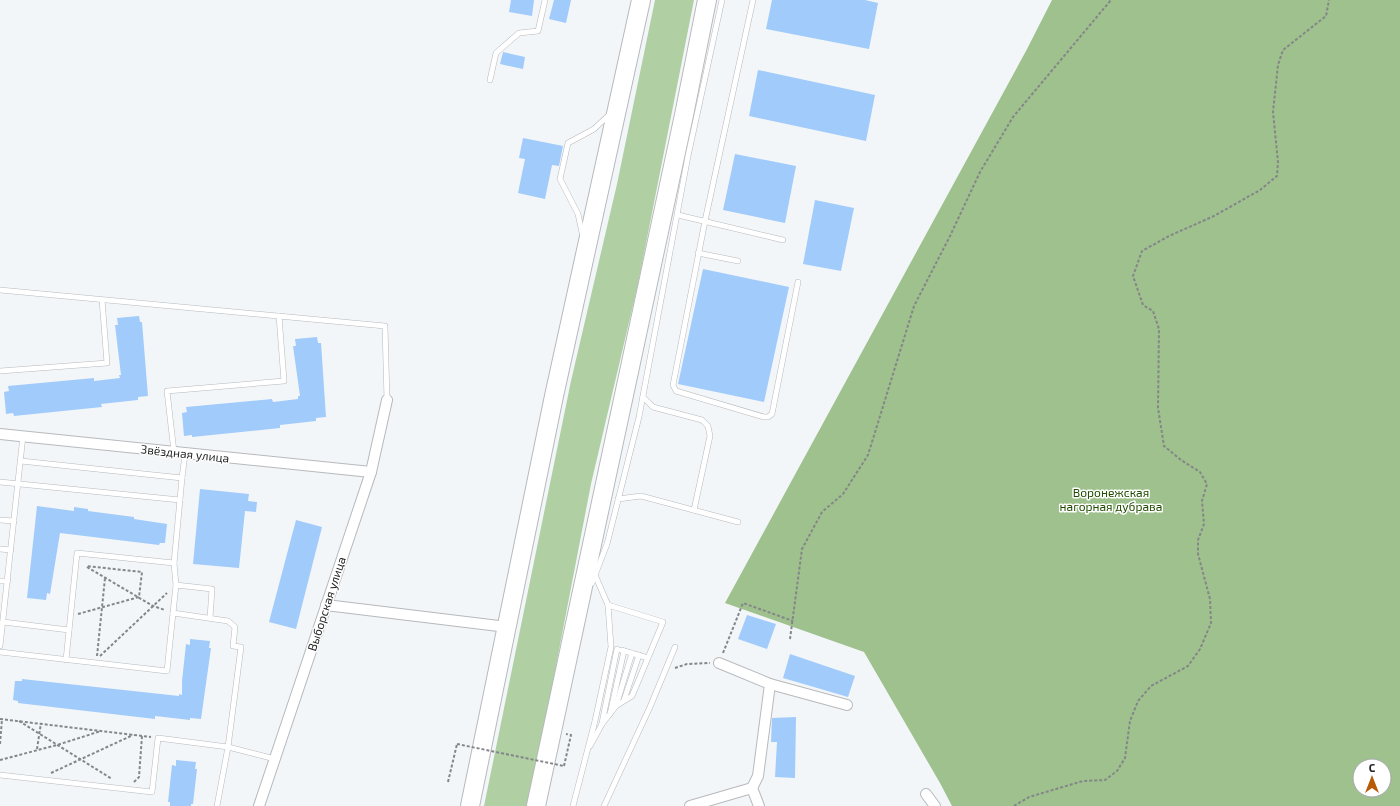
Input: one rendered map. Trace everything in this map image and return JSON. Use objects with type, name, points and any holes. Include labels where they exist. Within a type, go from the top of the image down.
[{"type":"highway","points":[[470,806],[586,253],[641,0]]},
{"type":"highway","points":[[536,806],[683,122],[707,0]]},
{"type":"street","name":"Выборская улица","points":[[259,806],[276,760],[371,472],[387,400]]},
{"type":"street","name":"Звёздная улица","points":[[0,433],[179,454],[371,472]]},
{"type":"street","points":[[326,605],[507,627]]},
{"type":"street","points":[[719,663],[770,684],[847,705]]},
{"type":"street","points":[[758,806],[752,788],[758,776],[770,684]]},
{"type":"street","points":[[690,806],[752,788]]},
{"type":"street","points":[[926,794],[934,806]]},
{"type":"lane","points":[[490,80],[496,53],[519,33],[538,31],[545,0]]},
{"type":"lane","points":[[578,613],[607,544],[643,397],[688,156],[722,0]]},
{"type":"lane","points":[[753,0],[698,253],[674,389],[676,391],[768,418],[772,414],[798,282]]},
{"type":"lane","points":[[586,253],[578,214],[560,180],[568,143],[594,129],[618,107]]},
{"type":"lane","points":[[678,215],[783,240]]},
{"type":"lane","points":[[698,253],[738,261]]},
{"type":"lane","points":[[0,290],[385,326],[387,400]]},
{"type":"lane","points":[[0,371],[107,363],[102,300]]},
{"type":"lane","points":[[0,652],[167,671],[176,585],[174,563],[182,478],[167,391],[284,381],[279,316]]},
{"type":"lane","points":[[643,397],[653,407],[702,420],[708,426],[710,436],[694,510]]},
{"type":"lane","points":[[0,646],[3,622],[2,610],[8,581],[23,436]]},
{"type":"lane","points":[[21,461],[182,478]]},
{"type":"lane","points":[[0,482],[180,500]]},
{"type":"lane","points":[[618,499],[641,496],[738,522]]},
{"type":"lane","points":[[0,520],[14,521]]},
{"type":"lane","points":[[0,549],[11,550]]},
{"type":"lane","points":[[66,660],[78,553],[174,563]]},
{"type":"lane","points":[[572,806],[586,754],[610,646],[608,605],[595,575]]},
{"type":"lane","points":[[0,581],[8,581]]},
{"type":"lane","points":[[176,585],[212,589],[210,618]]},
{"type":"lane","points":[[586,754],[609,714],[616,706],[632,696],[663,622],[608,605]]},
{"type":"lane","points":[[173,614],[228,620],[234,627],[233,646],[242,647],[228,747],[217,806]]},
{"type":"lane","points":[[3,622],[69,630]]},
{"type":"lane","points":[[610,646],[648,658]]},
{"type":"lane","points":[[604,806],[650,707],[675,646]]},
{"type":"lane","points":[[602,724],[617,649]]},
{"type":"lane","points":[[609,714],[624,651]]},
{"type":"lane","points":[[616,706],[632,653]]},
{"type":"lane","points":[[624,700],[639,655]]},
{"type":"lane","points":[[0,775],[152,792],[158,738],[228,747],[276,760]]},
{"type":"path","points":[[790,639],[802,549],[822,512],[843,494],[868,455],[914,306],[950,236],[980,172],[1013,117],[1111,0]]},
{"type":"path","points":[[1014,806],[1029,797],[1083,781],[1105,780],[1117,771],[1125,758],[1130,721],[1138,701],[1152,686],[1188,666],[1200,649],[1211,623],[1210,599],[1198,554],[1198,540],[1204,524],[1202,501],[1207,484],[1200,472],[1181,460],[1164,446],[1158,408],[1159,329],[1154,312],[1143,305],[1133,276],[1142,252],[1169,236],[1221,212],[1260,190],[1277,176],[1278,162],[1273,112],[1278,65],[1283,50],[1326,16],[1329,0]]},
{"type":"path","points":[[77,558],[86,566],[105,578],[153,606],[173,614]]},
{"type":"path","points":[[86,566],[142,572],[139,597]]},
{"type":"path","points":[[105,578],[97,658],[176,585]]},
{"type":"path","points":[[71,616],[139,597]]},
{"type":"path","points":[[666,667],[679,668],[687,664],[719,663],[743,603],[793,621]]},
{"type":"path","points":[[0,744],[1,719],[158,738]]},
{"type":"path","points":[[18,720],[116,781],[108,780]]},
{"type":"path","points":[[37,749],[41,723]]},
{"type":"path","points":[[0,760],[102,731]]},
{"type":"path","points":[[448,782],[457,744],[564,766],[571,735],[565,734]]},
{"type":"path","points":[[51,773],[134,735]]},
{"type":"path","points":[[133,783],[139,777],[142,736]]},
{"type":"path","points":[[44,772],[58,774]]},
{"type":"green space","points":[[655,0],[694,0],[638,284],[591,484],[529,806],[484,806],[571,381],[617,184]]},
{"type":"green space","name":"Воронежская нагорная дубрава","points":[[1052,0],[1400,0],[1400,806],[952,806],[864,652],[725,603],[1026,51]]},
{"type":"building","points":[[511,0],[534,0],[532,16],[509,12]]},
{"type":"building","points":[[554,0],[571,0],[566,23],[549,19]]},
{"type":"building","points":[[772,0],[865,0],[878,3],[869,49],[766,29]]},
{"type":"building","points":[[503,52],[525,57],[523,69],[500,64]]},
{"type":"building","points":[[758,70],[875,95],[866,141],[749,116]]},
{"type":"building","points":[[523,138],[563,146],[559,166],[552,165],[545,199],[518,193],[525,159],[519,158]]},
{"type":"building","points":[[735,154],[796,166],[785,223],[723,210]]},
{"type":"building","points":[[815,200],[854,208],[841,271],[803,264]]},
{"type":"building","points":[[703,269],[789,287],[764,402],[678,384]]},
{"type":"building","points":[[139,316],[140,322],[142,322],[148,396],[138,397],[138,400],[101,404],[102,407],[14,416],[13,413],[6,414],[4,392],[9,391],[8,386],[94,378],[94,381],[120,378],[119,375],[121,375],[115,325],[118,325],[117,318]]},
{"type":"building","points":[[317,337],[318,343],[321,343],[326,417],[316,418],[316,421],[280,425],[280,428],[192,437],[192,435],[184,436],[182,413],[187,412],[186,407],[272,399],[273,402],[298,399],[298,396],[300,396],[293,346],[296,346],[295,339]]},
{"type":"building","points":[[200,489],[249,494],[248,501],[257,502],[256,512],[245,511],[239,568],[193,564]]},
{"type":"building","points":[[37,506],[74,511],[74,507],[88,509],[88,511],[134,517],[134,519],[167,524],[165,543],[160,543],[159,545],[60,533],[50,594],[47,593],[46,600],[27,598]]},
{"type":"building","points":[[296,520],[322,527],[296,629],[269,622]]},
{"type":"building","points":[[747,615],[776,624],[767,649],[738,639]]},
{"type":"building","points":[[190,639],[210,641],[209,648],[211,648],[201,719],[190,718],[190,720],[155,716],[155,719],[18,703],[18,701],[13,700],[15,681],[22,681],[22,679],[179,696],[179,694],[182,695],[186,644],[190,645]]},
{"type":"building","points":[[790,654],[855,676],[848,697],[783,678]]},
{"type":"building","points":[[796,717],[795,778],[775,777],[777,742],[771,742],[772,718]]},
{"type":"building","points":[[176,760],[196,762],[195,769],[197,769],[193,804],[191,804],[191,806],[170,806],[170,802],[168,802],[172,765],[176,766]]}]
